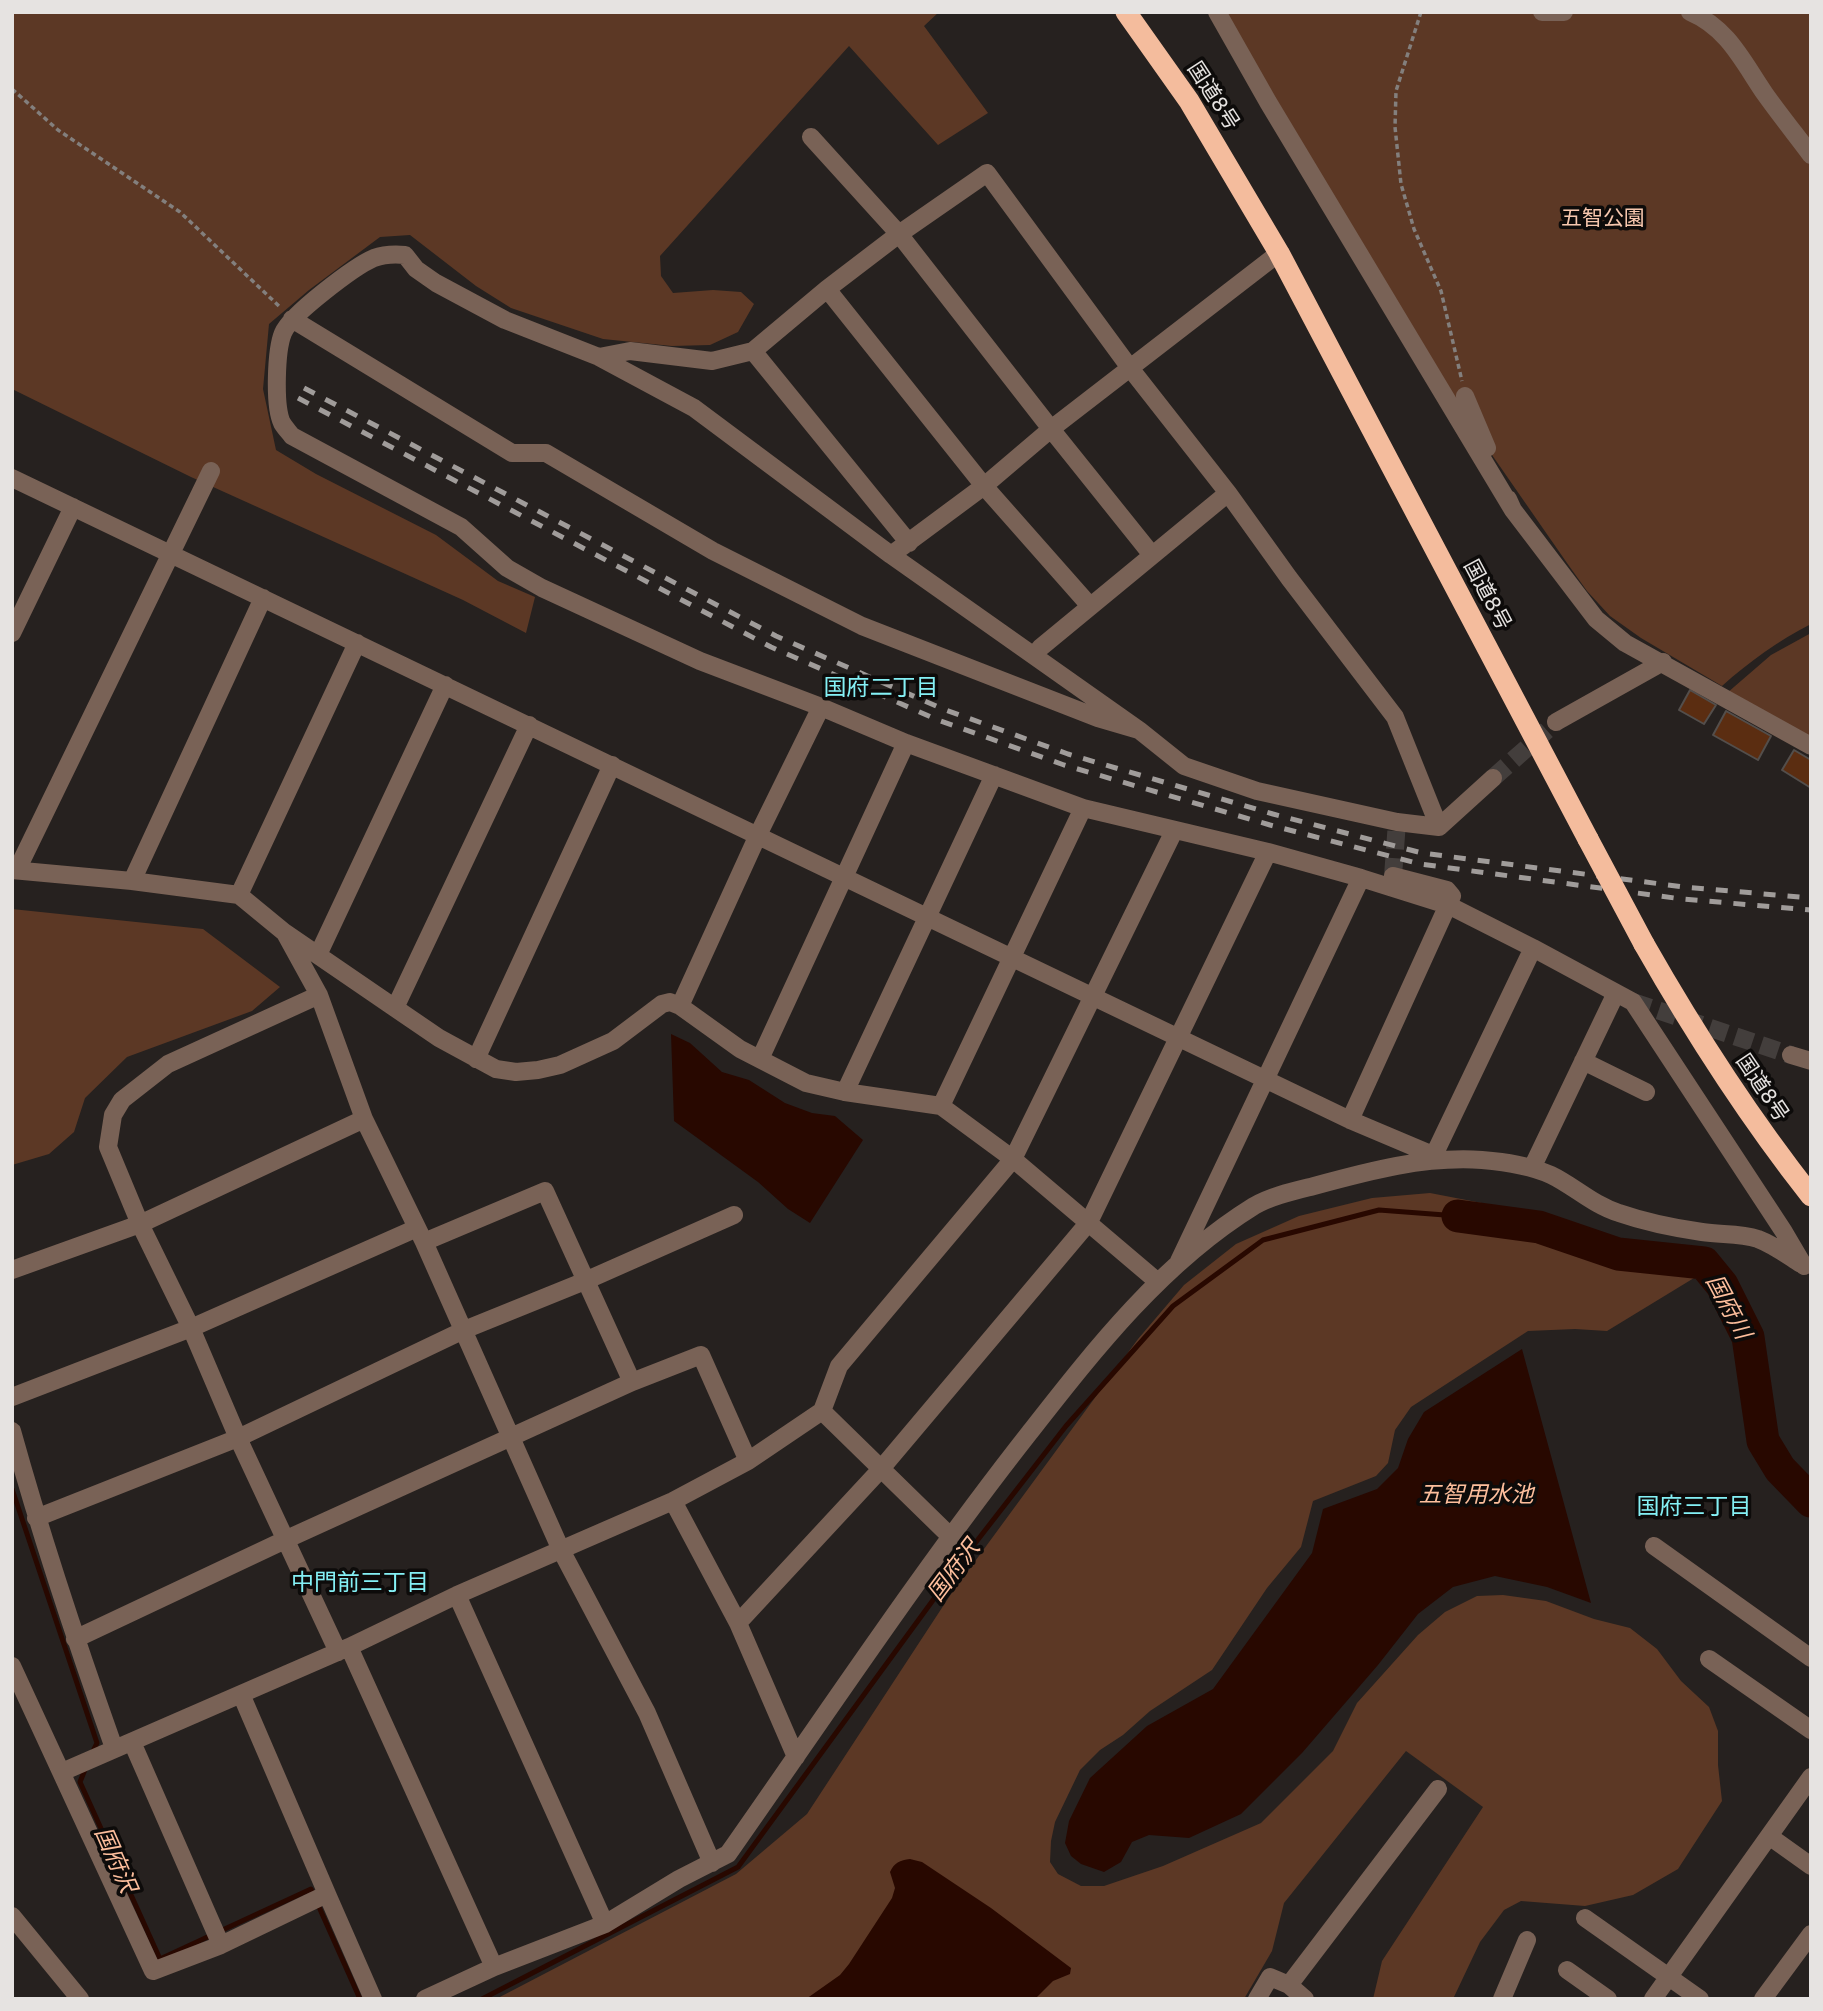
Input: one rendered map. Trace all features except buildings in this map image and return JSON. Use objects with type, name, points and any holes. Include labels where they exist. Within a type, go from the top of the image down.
[{"type":"highway","name":"国道8号","points":[[1126,12],[1189,101],[1279,253],[1588,839],[1683,1013],[1765,1138],[1811,1196]]},
{"type":"street","points":[[1217,12],[1268,102],[1513,510],[1596,619],[1625,643],[1811,746]]},
{"type":"street","points":[[1542,12],[1564,12]]},
{"type":"street","points":[[1690,12],[1702,17],[1730,40],[1811,155]]},
{"type":"street","points":[[811,137],[899,234],[1152,555]]},
{"type":"street","points":[[599,356],[630,351],[712,361],[753,351],[827,289],[899,234],[987,173],[1130,368],[1228,493],[1289,579],[1395,717],[1439,827]]},
{"type":"street","points":[[1493,778],[1439,827],[1397,822],[1257,791],[1184,766],[1139,730],[891,555],[694,408],[599,356],[505,320],[436,282],[416,269],[405,256],[391,253],[374,258],[354,269],[292,319],[283,332],[278,379],[279,407],[282,423],[292,436],[461,527],[507,568],[542,588],[700,661],[906,743],[1083,808],[1268,852],[1450,906],[1633,1002],[1807,1270]]},
{"type":"street","points":[[891,555],[984,486],[1051,429],[1279,253]]},
{"type":"street","points":[[827,289],[984,486],[1090,606]]},
{"type":"street","points":[[292,319],[512,453],[546,453],[713,551],[862,626],[1098,718],[1139,730]]},
{"type":"street","points":[[753,351],[909,543]]},
{"type":"street","points":[[1465,396],[1513,510]]},
{"type":"street","points":[[211,471],[15,870],[239,895],[284,932],[439,1038],[496,1069],[516,1072],[560,1065],[613,1041],[662,1004],[670,1002],[680,1006],[740,1049],[806,1083],[845,1092],[941,1106],[1013,1159],[1158,1282]]},
{"type":"street","points":[[12,478],[1350,1120],[1438,1157]]},
{"type":"street","points":[[1040,648],[1228,493]]},
{"type":"street","points":[[12,633],[73,507]]},
{"type":"street","points":[[132,881],[263,598]]},
{"type":"street","points":[[239,895],[357,643]]},
{"type":"street","points":[[1556,722],[1662,662]]},
{"type":"street","points":[[318,955],[445,685]]},
{"type":"street","points":[[680,1006],[758,835],[821,707]]},
{"type":"street","points":[[395,1008],[529,725]]},
{"type":"street","points":[[760,1059],[906,743]]},
{"type":"street","points":[[476,1059],[612,765]]},
{"type":"street","points":[[845,1092],[994,775]]},
{"type":"street","points":[[941,1106],[1083,808]]},
{"type":"street","points":[[62,1772],[673,1501],[748,1461],[822,1412],[839,1366],[1013,1159],[1174,831]]},
{"type":"street","points":[[738,1623],[880,1469],[1089,1222],[1268,852]]},
{"type":"street","points":[[1350,1120],[1450,906],[1452,896],[1447,890],[1393,876]]},
{"type":"street","points":[[1179,1263],[1360,878]]},
{"type":"street","points":[[284,932],[319,995],[364,1119],[421,1235],[561,1550],[647,1713],[712,1863]]},
{"type":"street","points":[[1438,1157],[1533,948]]},
{"type":"street","points":[[1532,1168],[1616,993]]},
{"type":"street","points":[[319,995],[167,1065],[122,1100],[113,1115],[108,1147],[238,1438],[343,1649],[494,1967]]},
{"type":"street","points":[[1791,1055],[1811,1061]]},
{"type":"street","points":[[1583,1061],[1646,1092]]},
{"type":"street","points":[[12,1270],[141,1224],[364,1119]]},
{"type":"street","points":[[425,1999],[494,1967],[605,1924],[679,1879],[728,1854],[951,1537],[1102,1341],[1179,1263],[1257,1205],[1284,1194],[1393,1165],[1438,1157],[1479,1160],[1532,1168],[1551,1175],[1592,1202],[1616,1213],[1678,1228],[1747,1236],[1772,1245],[1807,1270]]},
{"type":"street","points":[[12,1397],[421,1235],[545,1191],[632,1382]]},
{"type":"street","points":[[36,1518],[238,1438],[464,1330],[585,1281],[734,1215]]},
{"type":"street","points":[[75,1639],[632,1382],[701,1355],[748,1461]]},
{"type":"street","points":[[822,1412],[951,1537]]},
{"type":"street","points":[[12,1431],[36,1518],[114,1748]]},
{"type":"street","points":[[673,1501],[738,1623],[796,1756]]},
{"type":"street","points":[[1654,1546],[1811,1658]]},
{"type":"street","points":[[457,1595],[605,1924]]},
{"type":"street","points":[[1709,1659],[1811,1730]]},
{"type":"street","points":[[12,1666],[153,1971],[221,1945],[327,1894]]},
{"type":"street","points":[[241,1694],[373,1999]]},
{"type":"street","points":[[132,1742],[221,1945]]},
{"type":"street","points":[[1653,1999],[1811,1777]]},
{"type":"street","points":[[1289,1985],[1438,1789]]},
{"type":"street","points":[[1769,1836],[1811,1866]]},
{"type":"street","points":[[13,1918],[80,1999]]},
{"type":"street","points":[[1585,1918],[1700,1999]]},
{"type":"street","points":[[1763,1999],[1811,1934]]},
{"type":"street","points":[[1502,1999],[1527,1940]]},
{"type":"street","points":[[1567,1970],[1608,1999]]},
{"type":"street","points":[[1257,1999],[1270,1977],[1289,1985],[1304,1999]]},
{"type":"path","points":[[1421,12],[1396,92],[1395,127],[1401,184],[1414,229],[1441,291],[1465,396]]},
{"type":"path","points":[[12,89],[58,130],[180,212],[292,319]]},
{"type":"green space","points":[[12,12],[939,12],[924,26],[988,113],[938,145],[849,46],[660,256],[661,276],[673,293],[713,290],[741,292],[754,304],[738,332],[710,345],[672,346],[603,339],[511,308],[476,286],[410,235],[380,237],[269,324],[263,389],[276,450],[316,474],[436,535],[498,581],[535,597],[526,633],[463,600],[191,477],[12,389]]},
{"type":"green space","name":"五智公園","points":[[1214,12],[1811,12],[1811,624],[1765,652],[1722,686],[1641,638],[1610,616],[1587,591],[1433,370]]},
{"type":"green space","points":[[1811,633],[1811,737],[1727,693],[1771,655]]},
{"type":"green space","points":[[12,909],[203,929],[280,987],[252,1011],[127,1057],[85,1098],[74,1132],[49,1154],[12,1165]]},
{"type":"green space","points":[[1430,1193],[1487,1204],[1564,1230],[1612,1239],[1674,1257],[1694,1278],[1607,1331],[1528,1331],[1411,1407],[1395,1430],[1388,1463],[1376,1476],[1313,1501],[1301,1547],[1267,1588],[1212,1670],[1150,1711],[1123,1735],[1100,1750],[1080,1770],[1055,1822],[1050,1862],[1058,1874],[1081,1886],[1104,1886],[1163,1866],[1261,1823],[1333,1751],[1357,1703],[1418,1635],[1445,1612],[1477,1596],[1503,1595],[1546,1601],[1594,1619],[1630,1628],[1657,1649],[1681,1681],[1709,1707],[1718,1731],[1722,1801],[1678,1869],[1633,1895],[1585,1906],[1521,1901],[1504,1910],[1480,1942],[1453,1999],[1373,1999],[1382,1961],[1483,1807],[1406,1751],[1284,1903],[1272,1951],[1244,1999],[496,1999],[736,1874],[807,1814],[951,1594],[1138,1339],[1184,1285],[1236,1244],[1299,1216],[1372,1198]]},
{"type":"water","points":[[671,1034],[690,1043],[722,1072],[749,1080],[785,1103],[812,1113],[835,1116],[863,1140],[810,1223],[674,1121]]},
{"type":"water","name":"五智用水池","points":[[1522,1349],[1591,1603],[1547,1587],[1495,1576],[1453,1587],[1418,1614],[1302,1753],[1241,1814],[1189,1838],[1149,1835],[1132,1842],[1121,1862],[1104,1872],[1081,1864],[1071,1856],[1065,1843],[1069,1821],[1090,1778],[1147,1726],[1213,1689],[1312,1553],[1323,1509],[1377,1489],[1398,1468],[1408,1439],[1424,1412]]},
{"type":"water","points":[[910,1859],[922,1862],[991,1908],[1071,1968],[1070,1974],[1053,1981],[1035,1999],[806,1999],[840,1975],[849,1964],[892,1898],[895,1888],[890,1872],[898,1863]]},
{"type":"waterway","name":"国府沢","points":[[482,1999],[738,1867],[966,1555],[1066,1426],[1173,1306],[1263,1240],[1379,1210],[1458,1216]]},
{"type":"waterway","name":"国府川","points":[[1458,1216],[1539,1227],[1618,1254],[1704,1263],[1722,1285],[1748,1337],[1763,1441],[1780,1469],[1811,1501]]},
{"type":"waterway","name":"国府沢","points":[[12,1489],[97,1743],[91,1755]]},
{"type":"waterway","name":"国府沢","points":[[86,1767],[80,1782],[160,1959],[311,1889],[360,1999]]},
{"type":"tunnel","points":[[1493,778],[1556,722]]},
{"type":"tunnel","points":[[1393,876],[1397,822]]},
{"type":"tunnel","points":[[1633,1002],[1791,1055]]},
{"type":"railway","points":[[304,388],[776,636],[943,709],[1068,754],[1273,814],[1422,853],[1684,887],[1811,898]]},
{"type":"railway","points":[[298,398],[771,647],[938,720],[1064,765],[1270,825],[1420,864],[1682,899],[1811,910]]},
{"type":"district","name":"国府二丁目","points":[[881,688]]},
{"type":"district","name":"国府三丁目","points":[[1694,1507]]},
{"type":"district","name":"中門前三丁目","points":[[360,1583]]}]
